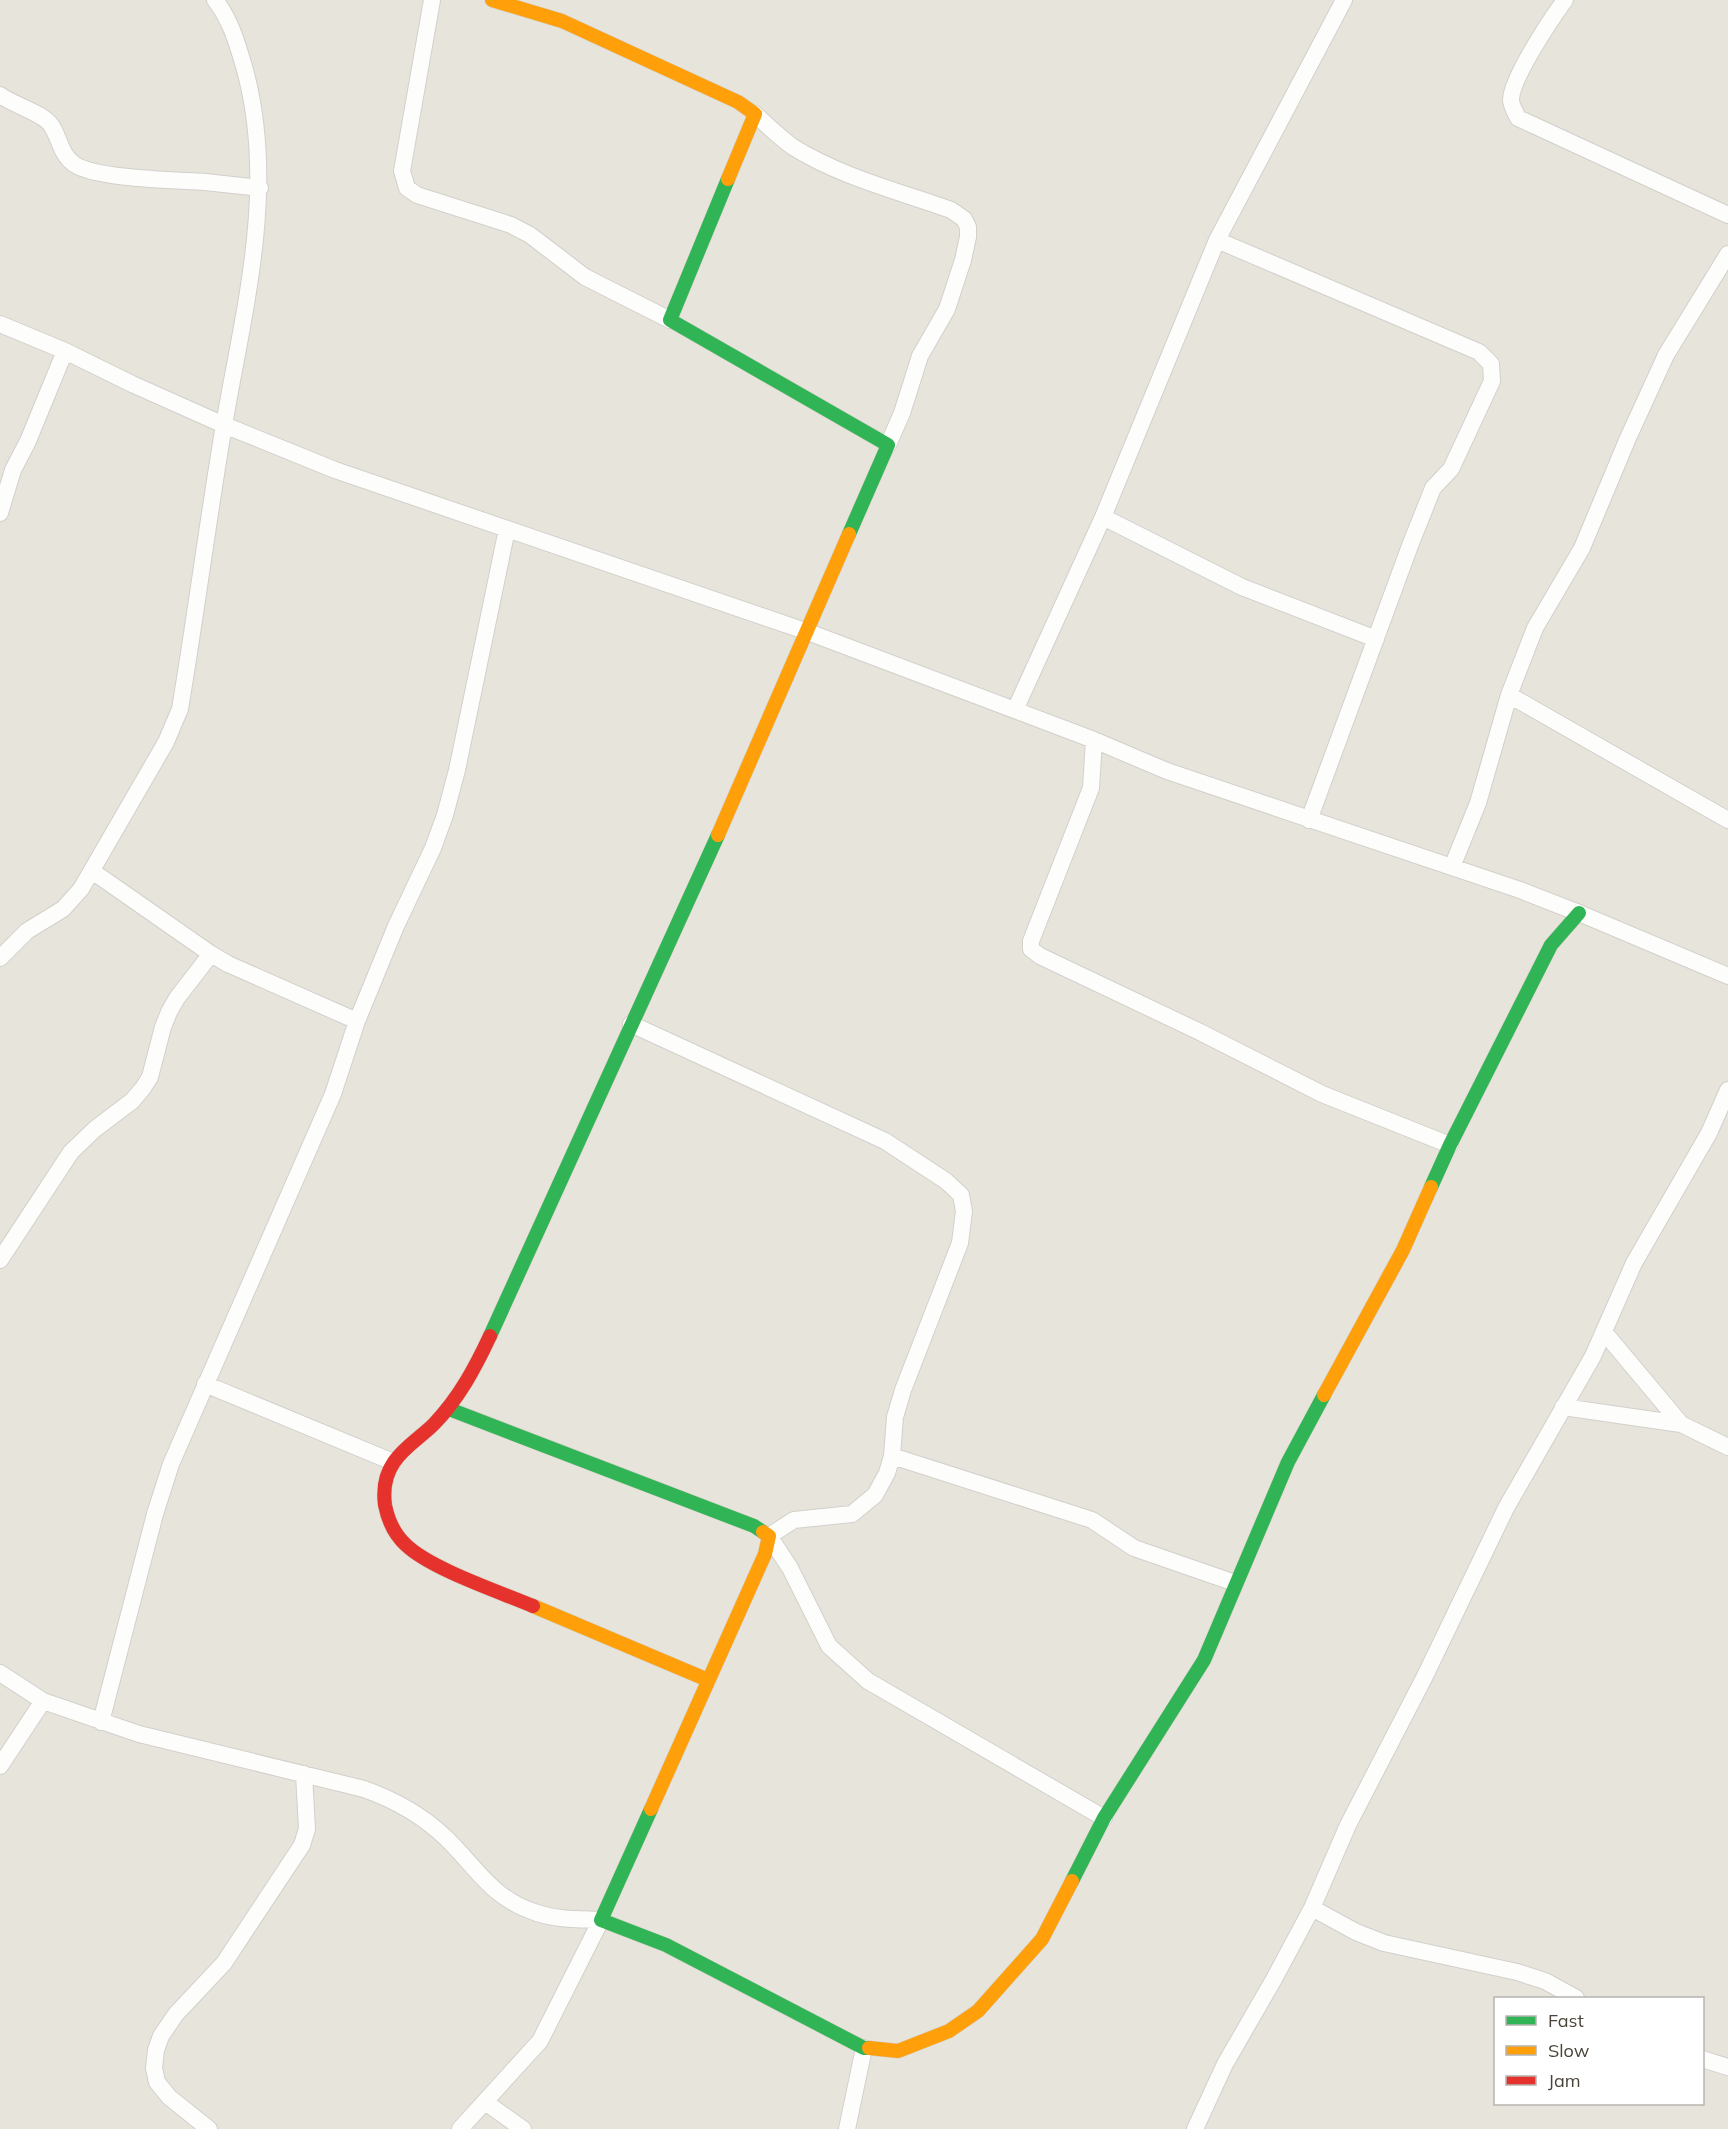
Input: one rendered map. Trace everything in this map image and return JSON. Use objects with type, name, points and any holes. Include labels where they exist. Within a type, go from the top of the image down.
[{"type":"street","points":[[0,958],[27,931],[63,909],[81,889],[166,742],[180,708],[224,425],[250,286],[260,188],[258,135],[252,96],[238,46],[223,10],[215,0]]},
{"type":"street","points":[[432,0],[402,171],[407,188],[417,195],[512,225],[585,277],[670,320],[888,445]]},
{"type":"street","points":[[492,0],[522,4],[738,102],[755,114],[779,137],[821,162],[951,210],[964,219],[968,227],[963,260],[947,309],[920,356],[902,413],[808,632],[479,1359],[465,1387],[449,1409],[393,1462],[384,1485],[384,1505],[397,1537],[415,1553],[448,1570],[708,1680]]},
{"type":"street","points":[[1015,710],[1104,517],[1217,240],[1344,0]]},
{"type":"street","points":[[1565,0],[1552,18],[1514,85],[1511,102],[1518,118],[1728,215]]},
{"type":"street","points":[[0,95],[45,119],[51,125],[64,154],[74,164],[88,171],[260,188]]},
{"type":"street","points":[[670,320],[755,114]]},
{"type":"street","points":[[1217,240],[1479,352],[1491,364],[1492,381],[1450,469],[1433,488],[1309,820]]},
{"type":"street","points":[[1452,867],[1478,803],[1509,695],[1535,628],[1582,548],[1666,355],[1728,255]]},
{"type":"street","points":[[0,324],[65,351],[224,425],[336,470],[808,632],[1094,740],[1167,771],[1520,890],[1728,976]]},
{"type":"street","points":[[0,513],[13,470],[28,441],[65,351]]},
{"type":"street","points":[[1104,517],[1242,587],[1376,639]]},
{"type":"street","points":[[101,1722],[155,1514],[171,1464],[333,1094],[357,1020],[396,926],[433,848],[445,815],[457,770],[507,529]]},
{"type":"street","points":[[1509,695],[1728,820]]},
{"type":"street","points":[[1094,740],[1091,788],[1031,941],[1031,949],[1040,956],[1200,1032],[1322,1094],[1450,1144]]},
{"type":"street","points":[[92,871],[228,964],[357,1020]]},
{"type":"street","points":[[0,1673],[43,1701],[101,1722],[392,1798],[413,1810],[446,1838],[483,1881],[507,1899],[537,1913],[564,1919],[601,1920],[636,1932],[666,1945],[864,2048],[898,2051],[949,2031],[978,2011],[1042,1939],[1104,1818],[1204,1660],[1288,1462],[1403,1250],[1450,1144],[1551,945],[1579,913]]},
{"type":"street","points":[[0,1260],[71,1152],[95,1129],[132,1101],[144,1088],[150,1077],[169,1012],[211,954]]},
{"type":"street","points":[[460,2129],[540,2041],[601,1920],[765,1554],[769,1536],[794,1520],[852,1514],[875,1495],[887,1473],[892,1456],[895,1417],[960,1243],[964,1211],[961,1195],[946,1181],[885,1141],[632,1024]]},
{"type":"street","points":[[1195,2129],[1225,2064],[1312,1908],[1348,1825],[1424,1678],[1506,1508],[1593,1356],[1634,1263],[1709,1133],[1728,1090]]},
{"type":"street","points":[[1604,1332],[1681,1424]]},
{"type":"street","points":[[205,1384],[393,1462]]},
{"type":"street","points":[[1563,1407],[1681,1424],[1728,1447]]},
{"type":"street","points":[[449,1409],[754,1526],[769,1536],[790,1568],[829,1646],[845,1663],[868,1681],[1104,1818]]},
{"type":"street","points":[[892,1456],[1092,1520],[1134,1548],[1236,1583]]},
{"type":"street","points":[[0,1766],[43,1701]]},
{"type":"street","points":[[209,2129],[169,2097],[157,2082],[154,2068],[156,2050],[161,2036],[176,2014],[224,1963],[302,1845],[307,1829],[304,1774]]},
{"type":"street","points":[[1312,1908],[1356,1932],[1384,1943],[1517,1972],[1545,1981],[1574,1997]]},
{"type":"street","points":[[847,2129],[864,2048]]},
{"type":"street","points":[[1704,2060],[1728,2067]]},
{"type":"street","points":[[485,2102],[523,2129]]},
{"type":"shaded area","points":[[0,0],[1728,0],[1728,2129],[0,2129]]},
{"type":"traffic: fast","points":[[728,179],[670,320],[888,445],[849,534]]},
{"type":"traffic: fast","points":[[490,1336],[718,835]]},
{"type":"traffic: fast","points":[[1431,1187],[1551,945],[1579,913]]},
{"type":"traffic: fast","points":[[1072,1881],[1104,1818],[1204,1660],[1288,1462],[1324,1395]]},
{"type":"traffic: fast","points":[[449,1409],[754,1526],[763,1532]]},
{"type":"traffic: fast","points":[[651,1809],[601,1920],[666,1945],[864,2048],[869,2048]]},
{"type":"traffic: slow","points":[[492,0],[562,21],[738,102],[755,114],[728,179]]},
{"type":"traffic: slow","points":[[718,835],[849,534]]},
{"type":"traffic: slow","points":[[1324,1395],[1403,1250],[1431,1187]]},
{"type":"traffic: slow","points":[[651,1809],[765,1554],[769,1536],[763,1532]]},
{"type":"traffic: slow","points":[[533,1606],[708,1680]]},
{"type":"traffic: slow","points":[[869,2048],[898,2051],[949,2031],[978,2011],[1042,1939],[1072,1881]]},
{"type":"traffic: jam","points":[[490,1336],[451,1404],[434,1424],[394,1462],[385,1483],[385,1505],[395,1532],[417,1554],[448,1571],[533,1606]]}]
